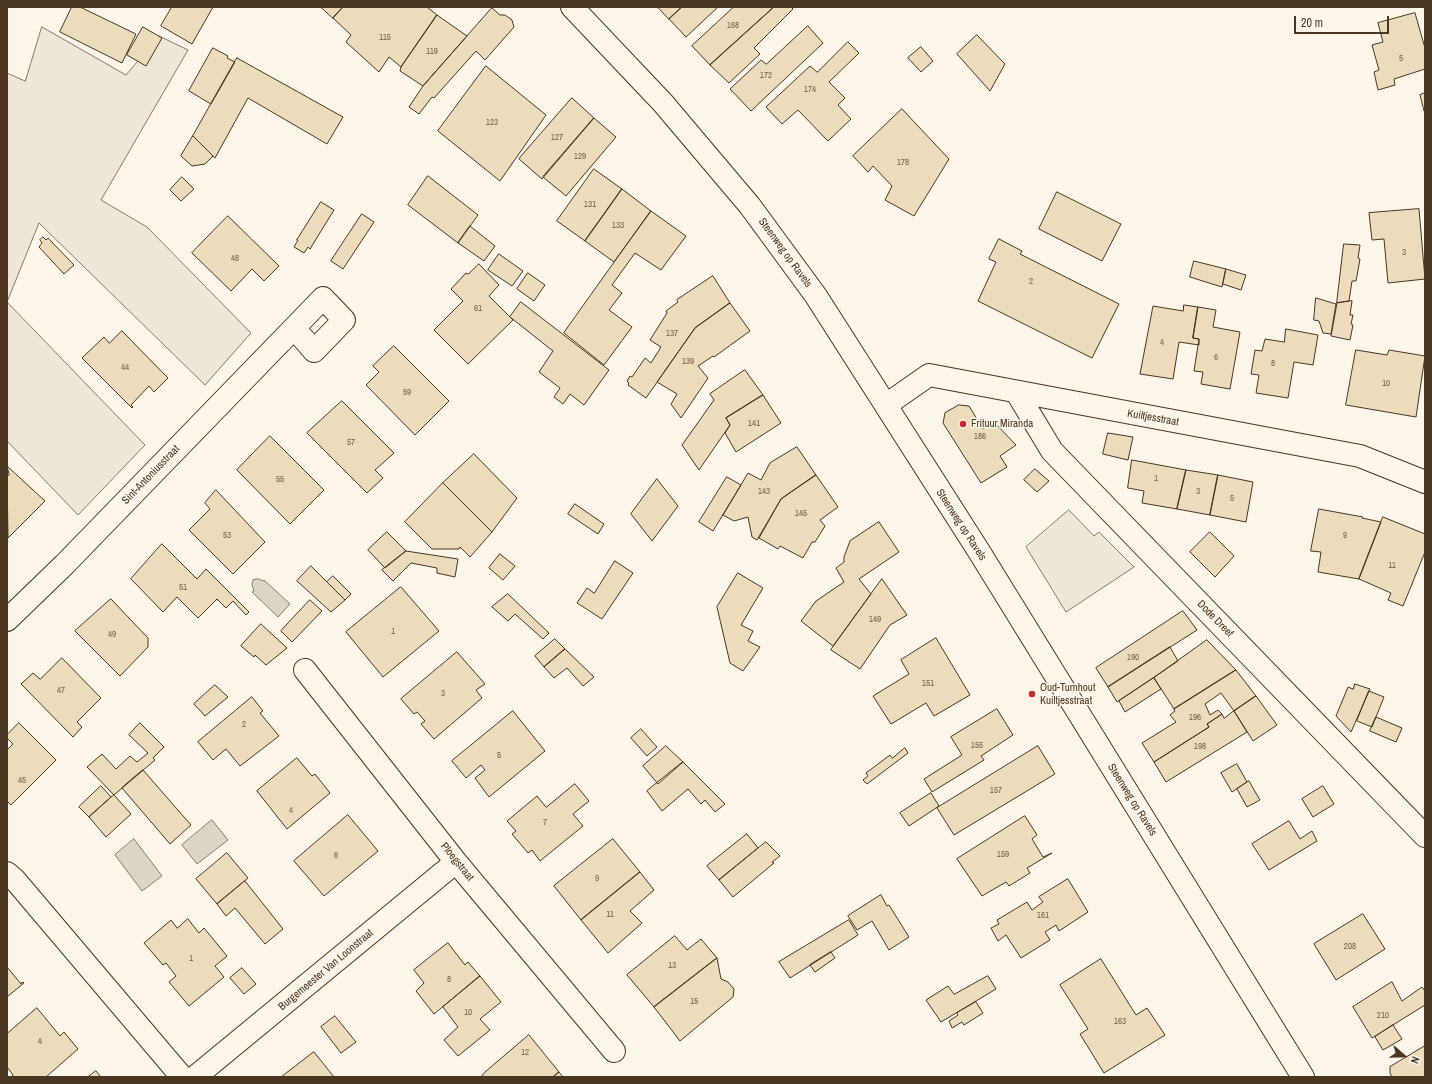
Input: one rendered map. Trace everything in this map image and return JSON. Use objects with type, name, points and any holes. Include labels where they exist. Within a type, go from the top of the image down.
[{"type":"street","name":"Steenweg op Ravels","points":[[572,7],[663,103],[750,206],[816,296],[980,553],[1303,1077]]},
{"type":"street","name":"Sint-Antoniusstraat","points":[[7,620],[65,564],[294,328]]},
{"type":"street","name":"Kuiltjesstraat","points":[[886,405],[929,375],[1017,393],[1360,456],[1425,482]]},
{"type":"street","name":"Dode Dreef","points":[[1017,393],[1052,451],[1425,836]]},
{"type":"street","name":"Ploegstraat","points":[[305,670],[456,862],[614,1051]]},
{"type":"street","name":"Burgemeester Van Loonstraat","points":[[195,1077],[456,862]]},
{"type":"street","points":[[7,874],[15,880],[182,1077]]},
{"type":"shaded area","points":[[42,27],[126,75],[159,36],[188,50],[101,200],[147,227],[251,333],[205,385],[39,223],[7,302],[7,73],[25,81]]},
{"type":"shaded area","points":[[7,302],[145,445],[78,515],[7,441]]},
{"type":"shaded area","points":[[1069,510],[1094,536],[1099,532],[1134,567],[1066,612],[1026,547]]},
{"type":"shaded area","points":[[253,580],[264,580],[290,604],[278,617],[252,592],[254,591],[252,584]]},
{"type":"shaded area","points":[[212,820],[228,840],[197,864],[182,845]]},
{"type":"shaded area","points":[[134,839],[162,876],[142,891],[115,855]]},
{"type":"building","points":[[72,7],[80,7],[136,34],[122,63],[60,32]]},
{"type":"building","points":[[172,7],[213,7],[192,44],[161,26]]},
{"type":"building","points":[[321,7],[343,7],[333,18]]},
{"type":"building","points":[[343,7],[427,7],[437,15],[401,67],[389,57],[379,72],[346,42],[351,35],[333,18]]},
{"type":"building","points":[[658,7],[682,7],[669,19]]},
{"type":"building","points":[[682,7],[718,7],[686,37],[669,19]]},
{"type":"building","points":[[734,7],[774,7],[710,65],[692,46]]},
{"type":"building","points":[[774,7],[791,7],[793,9],[754,48],[760,54],[729,83],[710,65]]},
{"type":"building","points":[[492,8],[500,15],[505,15],[512,20],[514,27],[485,60],[476,51],[434,98],[432,97],[419,114],[409,107],[423,86]]},
{"type":"building","points":[[1415,13],[1425,48],[1425,69],[1394,79],[1395,85],[1378,90],[1374,72],[1379,70],[1372,45],[1383,42],[1378,23]]},
{"type":"building","points":[[437,15],[467,36],[423,86],[400,71],[401,67]]},
{"type":"building","points":[[808,26],[823,43],[751,111],[730,89],[761,60],[766,64]]},
{"type":"building","points":[[143,27],[162,38],[146,66],[127,55]]},
{"type":"building","points":[[977,35],[1005,64],[990,91],[957,54]]},
{"type":"building","points":[[848,42],[859,53],[829,82],[845,98],[838,105],[851,119],[828,141],[798,110],[782,124],[766,107],[810,66],[817,72]]},
{"type":"building","points":[[921,47],[933,61],[921,72],[908,58]]},
{"type":"building","points":[[213,48],[228,56],[227,58],[235,62],[211,104],[189,91]]},
{"type":"building","points":[[237,58],[343,117],[327,144],[248,98],[215,158],[193,136]]},
{"type":"building","points":[[486,66],[546,115],[500,181],[438,131]]},
{"type":"building","points":[[1425,93],[1425,111],[1424,111],[1420,95]]},
{"type":"building","points":[[572,98],[594,118],[542,179],[519,159]]},
{"type":"building","points":[[902,109],[949,159],[914,216],[885,200],[892,186],[873,166],[868,172],[853,156]]},
{"type":"building","points":[[594,118],[616,137],[566,196],[543,177]]},
{"type":"building","points":[[193,136],[213,156],[205,164],[192,166],[181,156]]},
{"type":"building","points":[[594,169],[622,189],[585,241],[557,221]]},
{"type":"building","points":[[428,176],[478,215],[458,243],[408,205]]},
{"type":"building","points":[[182,177],[194,189],[181,201],[170,190]]},
{"type":"building","points":[[622,189],[651,211],[614,262],[585,241]]},
{"type":"building","points":[[1057,192],[1121,224],[1102,261],[1039,229]]},
{"type":"building","points":[[321,202],[334,210],[310,249],[308,247],[304,253],[294,247]]},
{"type":"building","points":[[1419,209],[1425,279],[1388,283],[1384,239],[1372,240],[1369,213]]},
{"type":"building","points":[[651,211],[686,236],[661,270],[635,253],[612,285],[622,293],[609,310],[632,327],[604,365],[564,333]]},
{"type":"building","points":[[362,214],[374,222],[343,269],[331,261]]},
{"type":"building","points":[[228,216],[279,266],[264,281],[252,269],[231,291],[192,253]]},
{"type":"building","points":[[470,226],[495,246],[484,261],[458,243]]},
{"type":"building","points":[[43,237],[46,240],[48,238],[74,265],[64,274],[39,247],[42,243],[40,240]]},
{"type":"building","points":[[999,239],[1022,251],[1020,254],[1119,304],[1092,358],[978,301],[996,262],[989,259]]},
{"type":"building","points":[[1344,244],[1360,245],[1358,258],[1360,259],[1356,281],[1352,281],[1349,301],[1337,303]]},
{"type":"building","points":[[499,254],[523,271],[512,286],[488,270]]},
{"type":"building","points":[[1194,261],[1226,269],[1222,287],[1190,277]]},
{"type":"building","points":[[479,264],[499,285],[489,296],[513,320],[468,364],[434,330],[463,301],[451,289],[466,273],[468,274]]},
{"type":"building","points":[[1226,269],[1246,275],[1241,290],[1223,284]]},
{"type":"building","points":[[528,273],[545,285],[534,301],[517,289]]},
{"type":"building","points":[[713,276],[730,303],[695,328],[646,398],[628,385],[629,383],[627,381],[630,376],[632,377],[645,358],[651,363],[661,347],[650,340],[667,313],[666,311],[678,302],[677,300]]},
{"type":"building","points":[[1316,298],[1336,304],[1331,334],[1323,333],[1319,321],[1314,320]]},
{"type":"building","points":[[1352,301],[1350,315],[1353,315],[1351,324],[1353,325],[1350,340],[1331,336],[1337,303]]},
{"type":"building","points":[[521,302],[609,370],[584,405],[570,394],[563,404],[554,397],[560,388],[539,372],[553,351],[510,317]]},
{"type":"building","points":[[730,303],[750,331],[714,357],[713,356],[698,366],[708,378],[681,418],[671,404],[677,394],[657,382],[695,328]]},
{"type":"building","points":[[1184,305],[1198,307],[1193,338],[1199,339],[1199,345],[1179,342],[1173,379],[1140,374],[1153,306],[1183,311]]},
{"type":"building","points":[[1198,307],[1216,310],[1213,327],[1240,332],[1230,389],[1201,384],[1203,372],[1194,371],[1199,339],[1193,338]]},
{"type":"building","points":[[1286,329],[1318,335],[1313,365],[1294,362],[1288,398],[1256,393],[1259,375],[1251,374],[1255,350],[1262,351],[1265,339],[1284,342]]},
{"type":"building","points":[[122,331],[168,378],[154,392],[149,386],[131,405],[133,407],[132,408],[82,358],[104,337],[109,343]]},
{"type":"building","points":[[394,346],[449,401],[415,435],[366,385],[379,372],[373,366]]},
{"type":"building","points":[[1356,350],[1387,355],[1389,350],[1425,356],[1416,417],[1346,405]]},
{"type":"building","points":[[745,370],[763,395],[726,418],[730,425],[699,470],[682,445],[714,400],[710,394]]},
{"type":"building","points":[[763,395],[781,423],[736,452],[725,433],[730,425],[726,418]]},
{"type":"building","points":[[342,401],[394,453],[375,470],[383,478],[367,493],[307,433]]},
{"type":"building","points":[[959,405],[969,406],[983,429],[994,422],[1016,445],[1000,456],[1007,467],[981,483],[943,423],[945,413]]},
{"type":"building","points":[[1108,433],[1133,437],[1128,460],[1103,454]]},
{"type":"building","points":[[270,436],[324,490],[290,524],[237,470]]},
{"type":"building","points":[[797,447],[816,475],[781,499],[757,540],[752,537],[748,517],[734,521],[723,515],[748,473],[761,480],[770,463]]},
{"type":"building","points":[[474,454],[517,498],[492,532],[443,483]]},
{"type":"building","points":[[1132,460],[1186,470],[1177,509],[1142,503],[1144,491],[1128,488]]},
{"type":"building","points":[[7,466],[45,501],[8,538],[7,476],[9,475]]},
{"type":"building","points":[[1035,469],[1049,481],[1037,492],[1024,480]]},
{"type":"building","points":[[1186,470],[1218,475],[1210,515],[1177,509]]},
{"type":"building","points":[[816,475],[838,507],[820,520],[825,526],[815,542],[812,542],[803,558],[780,546],[778,549],[759,538],[781,499]]},
{"type":"building","points":[[1218,475],[1253,482],[1246,522],[1210,515]]},
{"type":"building","points":[[727,477],[741,485],[713,531],[699,522]]},
{"type":"building","points":[[657,479],[678,506],[652,541],[631,514]]},
{"type":"building","points":[[443,483],[492,532],[470,557],[460,547],[459,549],[432,549],[405,522]]},
{"type":"building","points":[[216,490],[265,542],[233,574],[189,530],[210,509],[205,503]]},
{"type":"building","points":[[575,504],[604,524],[598,534],[568,514]]},
{"type":"building","points":[[1319,509],[1381,522],[1359,579],[1318,572],[1321,552],[1311,551]]},
{"type":"building","points":[[1383,517],[1425,534],[1425,552],[1403,606],[1388,600],[1391,593],[1359,579]]},
{"type":"building","points":[[879,522],[899,552],[859,579],[871,594],[833,646],[801,621],[816,601],[844,582],[836,568],[844,562],[844,557],[850,541]]},
{"type":"building","points":[[387,532],[406,551],[385,568],[368,550]]},
{"type":"building","points":[[1210,532],[1234,556],[1215,577],[1190,552]]},
{"type":"building","points":[[162,544],[197,579],[206,569],[249,612],[246,615],[233,601],[226,608],[217,599],[198,618],[177,597],[163,612],[131,579]]},
{"type":"building","points":[[406,551],[458,559],[455,577],[437,573],[437,568],[411,563],[393,581],[382,570]]},
{"type":"building","points":[[500,554],[515,566],[503,580],[489,568]]},
{"type":"building","points":[[615,561],[633,573],[602,619],[577,603],[587,588],[594,593]]},
{"type":"building","points":[[311,566],[345,600],[331,612],[297,581]]},
{"type":"building","points":[[738,573],[763,588],[741,625],[753,631],[748,641],[760,647],[743,671],[730,663],[717,607]]},
{"type":"building","points":[[333,576],[351,594],[345,600],[327,582]]},
{"type":"building","points":[[882,579],[907,615],[890,625],[860,669],[831,650]]},
{"type":"building","points":[[401,587],[439,631],[383,677],[346,632]]},
{"type":"building","points":[[508,594],[549,633],[543,639],[515,614],[508,621],[492,607]]},
{"type":"building","points":[[111,599],[148,638],[148,647],[120,676],[75,631]]},
{"type":"building","points":[[310,600],[322,611],[292,642],[281,631]]},
{"type":"building","points":[[1183,611],[1197,630],[1108,687],[1096,668]]},
{"type":"building","points":[[261,624],[287,648],[266,665],[255,655],[254,657],[241,646]]},
{"type":"building","points":[[936,638],[970,695],[934,716],[926,703],[891,724],[873,696],[909,674],[901,660]]},
{"type":"building","points":[[555,639],[565,649],[544,667],[535,656]]},
{"type":"building","points":[[1207,640],[1236,670],[1174,709],[1154,678]]},
{"type":"building","points":[[1170,647],[1178,661],[1117,702],[1108,687]]},
{"type":"building","points":[[565,649],[594,677],[583,686],[567,668],[554,678],[544,667]]},
{"type":"building","points":[[457,652],[485,684],[476,690],[482,698],[434,739],[421,724],[425,721],[417,712],[414,714],[401,699]]},
{"type":"building","points":[[62,658],[101,698],[77,722],[82,727],[73,737],[21,684],[33,673],[40,679]]},
{"type":"building","points":[[1236,670],[1256,696],[1234,711],[1221,693],[1205,704],[1210,715],[1218,710],[1222,714],[1207,724],[1209,727],[1154,762],[1142,743],[1176,722],[1170,715],[1175,711],[1174,709]]},
{"type":"building","points":[[1154,678],[1161,689],[1125,712],[1119,701]]},
{"type":"building","points":[[1355,684],[1370,689],[1351,732],[1336,716],[1348,687],[1353,689]]},
{"type":"building","points":[[215,685],[228,697],[205,716],[194,704]]},
{"type":"building","points":[[1369,691],[1384,697],[1372,727],[1357,721]]},
{"type":"building","points":[[1256,696],[1277,725],[1253,741],[1234,711]]},
{"type":"building","points":[[252,697],[263,711],[260,713],[279,736],[240,766],[226,749],[213,760],[198,742]]},
{"type":"building","points":[[997,709],[1013,735],[981,756],[984,760],[932,792],[924,779],[962,755],[951,737]]},
{"type":"building","points":[[513,711],[545,751],[489,797],[475,778],[485,770],[481,765],[466,778],[452,761]]},
{"type":"building","points":[[1234,711],[1247,732],[1166,782],[1154,762],[1209,727],[1207,724],[1222,714],[1224,718]]},
{"type":"building","points":[[1376,717],[1402,728],[1396,742],[1370,731]]},
{"type":"building","points":[[19,723],[56,760],[11,805],[7,801],[7,750],[13,744],[7,738],[7,735]]},
{"type":"building","points":[[140,723],[164,747],[153,758],[155,760],[114,795],[87,767],[102,754],[116,769],[130,756],[137,762],[148,753],[129,735]]},
{"type":"building","points":[[641,729],[657,747],[647,756],[631,738]]},
{"type":"building","points":[[666,746],[683,762],[658,784],[643,766]]},
{"type":"building","points":[[1038,746],[1055,774],[954,835],[937,808]]},
{"type":"building","points":[[905,748],[908,753],[867,784],[863,780],[868,776],[866,773],[890,755],[892,758]]},
{"type":"building","points":[[297,758],[312,776],[315,774],[330,793],[287,829],[257,791]]},
{"type":"building","points":[[683,762],[725,804],[715,812],[705,800],[701,804],[688,789],[662,811],[647,791]]},
{"type":"building","points":[[1237,764],[1247,782],[1232,792],[1221,773]]},
{"type":"building","points":[[143,770],[191,825],[170,844],[122,788]]},
{"type":"building","points":[[1249,781],[1260,800],[1247,807],[1237,789]]},
{"type":"building","points":[[575,784],[589,801],[573,814],[583,826],[540,861],[532,850],[528,853],[512,834],[516,831],[507,821],[537,796],[546,807]]},
{"type":"building","points":[[101,786],[111,797],[89,817],[79,807]]},
{"type":"building","points":[[1323,786],[1334,804],[1313,817],[1302,799]]},
{"type":"building","points":[[931,793],[939,806],[909,826],[900,813]]},
{"type":"building","points":[[114,795],[131,814],[106,837],[89,817]]},
{"type":"building","points":[[348,815],[378,851],[324,896],[294,861]]},
{"type":"building","points":[[1025,816],[1037,835],[1032,839],[1043,857],[1052,853],[1027,868],[1030,873],[1009,886],[1006,882],[982,896],[957,859]]},
{"type":"building","points":[[1289,821],[1300,839],[1312,831],[1317,841],[1269,870],[1252,844]]},
{"type":"building","points":[[747,834],[758,848],[719,880],[707,866]]},
{"type":"building","points":[[613,839],[640,872],[581,920],[554,886]]},
{"type":"building","points":[[766,842],[780,856],[772,862],[774,863],[733,897],[719,880]]},
{"type":"building","points":[[227,853],[248,878],[217,904],[196,879]]},
{"type":"building","points":[[640,872],[654,890],[630,911],[642,923],[608,953],[581,920]]},
{"type":"building","points":[[1068,879],[1088,912],[1059,931],[1056,925],[1045,932],[1050,940],[1021,958],[1006,935],[998,941],[991,928],[999,924],[997,920],[1027,902],[1032,910],[1043,902],[1039,897]]},
{"type":"building","points":[[245,881],[283,929],[265,944],[235,908],[226,916],[217,904]]},
{"type":"building","points":[[881,895],[909,937],[889,950],[872,921],[857,930],[848,916]]},
{"type":"building","points":[[1363,914],[1385,949],[1336,980],[1314,944]]},
{"type":"building","points":[[188,919],[199,933],[204,928],[227,956],[215,966],[224,977],[189,1006],[169,982],[176,976],[166,963],[163,965],[144,943],[171,920],[177,928]]},
{"type":"building","points":[[849,920],[858,935],[790,978],[779,962]]},
{"type":"building","points":[[675,936],[687,950],[701,939],[717,958],[654,1007],[627,975]]},
{"type":"building","points":[[448,943],[465,965],[468,962],[480,976],[434,1014],[416,991],[424,983],[414,970]]},
{"type":"building","points":[[831,952],[835,958],[815,972],[810,965]]},
{"type":"building","points":[[717,958],[721,979],[728,982],[734,989],[733,997],[680,1041],[654,1007]]},
{"type":"building","points":[[1101,959],[1136,1015],[1147,1008],[1165,1035],[1104,1073],[1080,1034],[1088,1029],[1060,985]]},
{"type":"building","points":[[7,967],[21,984],[22,982],[24,983],[7,997]]},
{"type":"building","points":[[242,968],[256,984],[244,994],[230,978]]},
{"type":"building","points":[[480,976],[501,1002],[480,1019],[490,1030],[458,1056],[444,1040],[458,1027],[443,1007]]},
{"type":"building","points":[[988,976],[996,989],[941,1022],[926,1000],[948,986],[954,994]]},
{"type":"building","points":[[1392,982],[1402,1001],[1422,987],[1425,991],[1425,1005],[1372,1038],[1353,1007]]},
{"type":"building","points":[[976,1002],[983,1013],[964,1025],[962,1022],[952,1028],[949,1021],[958,1015],[957,1013]]},
{"type":"building","points":[[37,1008],[60,1036],[64,1032],[78,1049],[46,1077],[12,1077],[13,1075],[7,1067],[7,1034]]},
{"type":"building","points":[[335,1016],[356,1042],[341,1053],[321,1027]]},
{"type":"building","points":[[1393,1025],[1402,1039],[1383,1050],[1375,1037]]},
{"type":"building","points":[[529,1035],[559,1072],[553,1077],[481,1077],[484,1073]]},
{"type":"building","points":[[1425,1046],[1425,1077],[1392,1077],[1390,1067]]},
{"type":"building","points":[[314,1052],[334,1077],[281,1077],[294,1067]]},
{"type":"building","points":[[96,1071],[101,1077],[88,1077]]},
{"type":"building","points":[[559,1072],[563,1077],[553,1077]]},
{"type":"place","name":"Frituur Miranda","points":[[963,424]]},
{"type":"place","name":"Oud-Turnhout Kuiltjesstraat","points":[[1032,694]]}]
